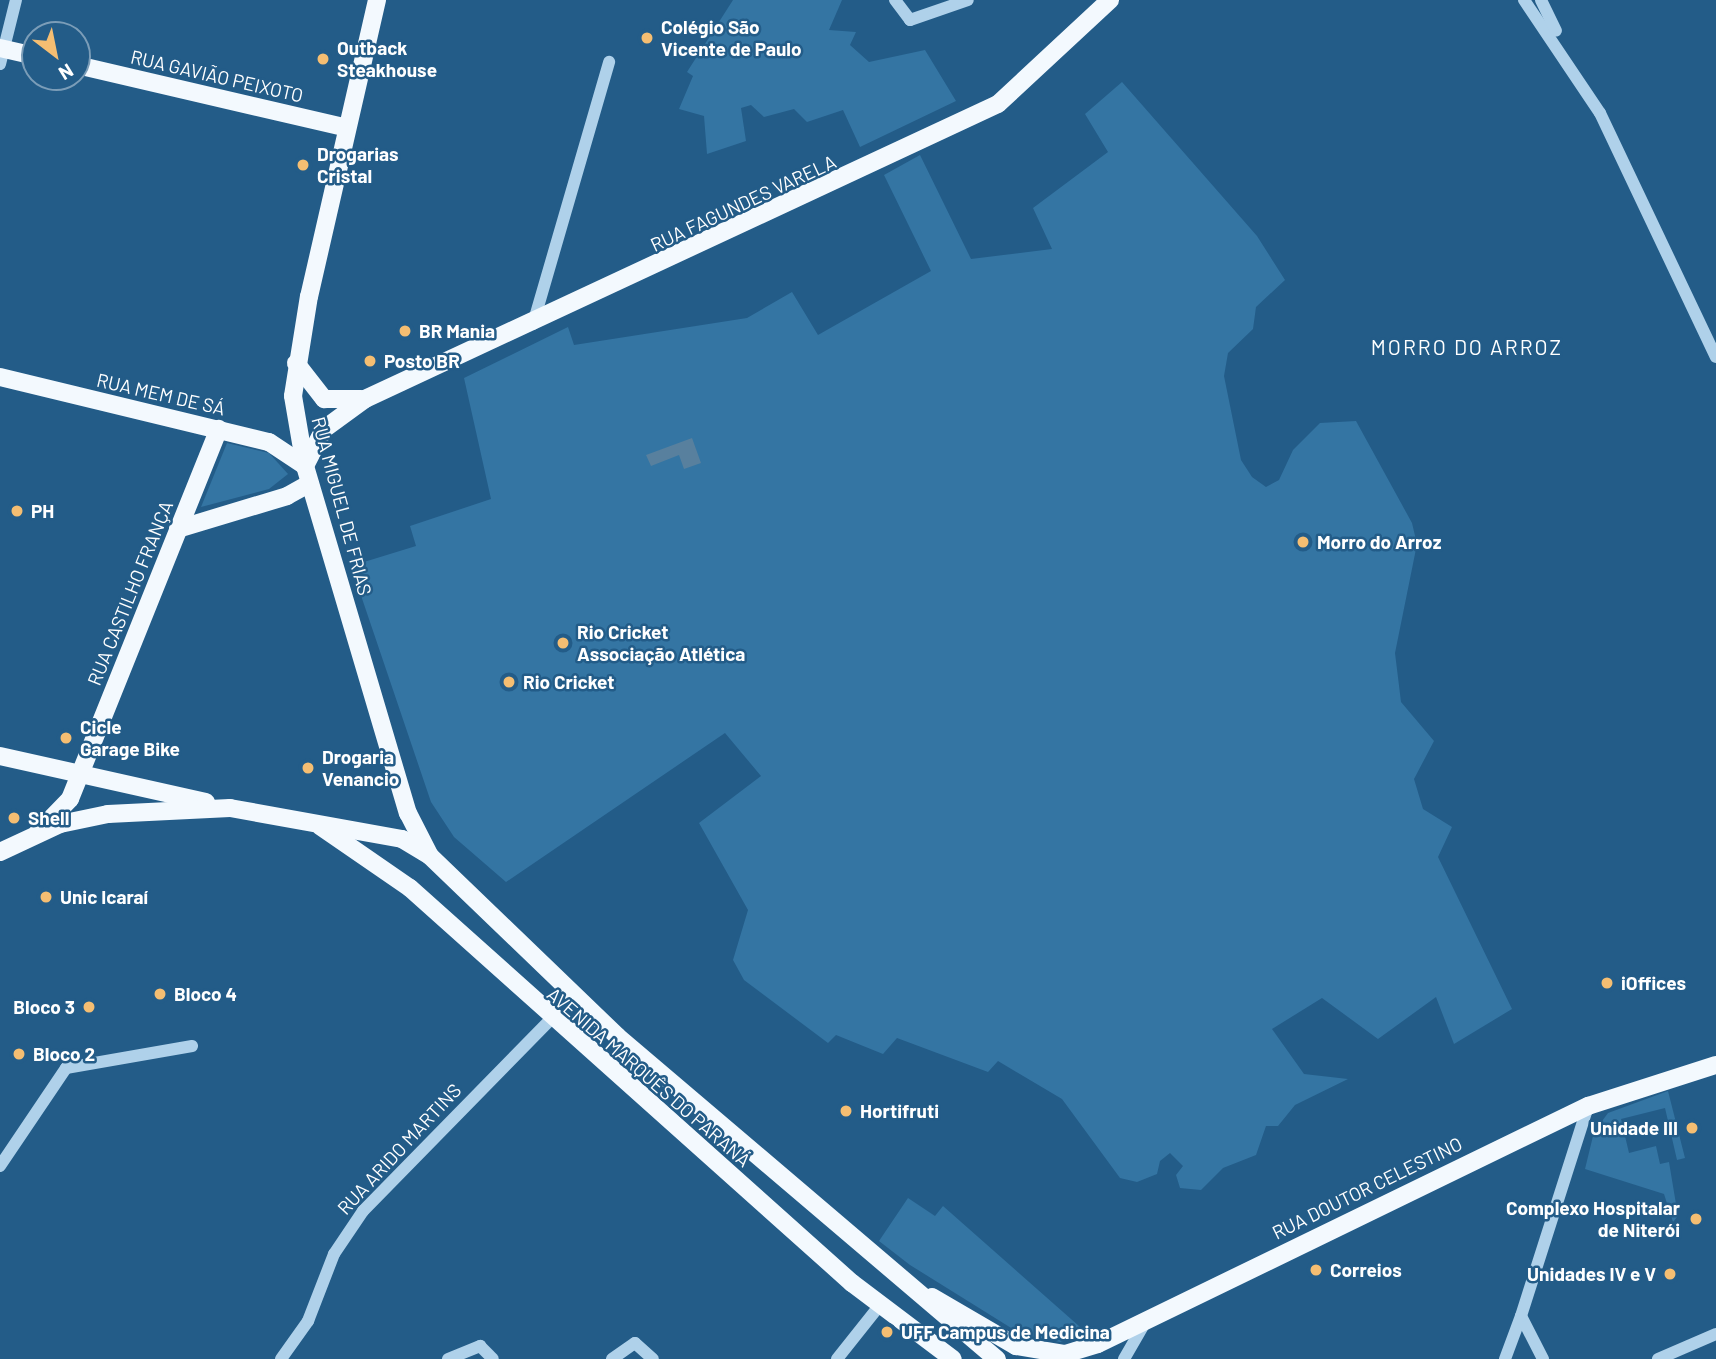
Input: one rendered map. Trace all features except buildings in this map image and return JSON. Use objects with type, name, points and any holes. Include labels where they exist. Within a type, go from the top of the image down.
[{"type":"main road","name":"RUA MIGUEL DE FRIAS","points":[[377,0],[296,363],[293,397],[307,475],[408,813]]},
{"type":"main road","name":"RUA FAGUNDES VARELA","points":[[307,475],[324,429],[365,399],[533,325],[998,104],[1110,0]]},
{"type":"main road","points":[[1,53],[21,54]]},
{"type":"main road","name":"RUA GAVIÃO PEIXOTO","points":[[91,68],[347,128]]},
{"type":"main road","name":"RUA FAGUNDES VARELA","points":[[296,363],[324,399],[365,399]]},
{"type":"main road","name":"RUA MEM DE SÁ","points":[[0,377],[280,445],[307,475]]},
{"type":"main road","name":"RUA CASTILHO FRANÇA","points":[[38,832],[63,813],[219,429]]},
{"type":"main road","points":[[177,529],[287,496],[307,475]]},
{"type":"main road","points":[[0,756],[230,808],[402,839],[430,856]]},
{"type":"main road","points":[[0,852],[38,832],[138,810],[230,808]]},
{"type":"main road","name":"AVENIDA MARQUÊS DO PARANÁ","points":[[408,813],[430,856],[617,1036],[867,1254],[997,1359]]},
{"type":"main road","name":"AVENIDA MARQUÊS DO PARANÁ","points":[[320,826],[410,888],[550,1020],[880,1305],[953,1359]]},
{"type":"main road","name":"RUA DOUTOR CELESTINO","points":[[867,1254],[1000,1339],[1041,1352],[1065,1354],[1094,1345],[1149,1319],[1588,1106],[1716,1065]]},
{"type":"street","points":[[1,53],[16,0]]},
{"type":"street","points":[[895,0],[910,20],[968,0]]},
{"type":"street","points":[[1524,0],[1576,72]]},
{"type":"street","points":[[1541,0],[1715,353]]},
{"type":"street","points":[[533,325],[609,62]]},
{"type":"street","name":"RUA ARIDO MARTINS","points":[[281,1359],[363,1211],[550,1020]]},
{"type":"street","points":[[0,1166],[66,1068],[192,1046]]},
{"type":"street","points":[[1505,1359],[1588,1106]]},
{"type":"street","points":[[837,1359],[880,1305]]},
{"type":"street","points":[[1521,1316],[1544,1359]]},
{"type":"street","points":[[1124,1359],[1149,1319]]},
{"type":"street","points":[[1658,1359],[1716,1334]]},
{"type":"street","points":[[612,1359],[635,1343],[653,1359]]},
{"type":"street","points":[[448,1359],[480,1346],[493,1359]]},
{"type":"shaded area","points":[[733,0],[842,0],[829,30],[856,32],[850,45],[869,62],[925,50],[956,101],[860,147],[843,110],[807,122],[794,109],[764,117],[751,105],[741,108],[746,141],[707,154],[704,116],[679,109],[693,76],[687,72]]},
{"type":"shaded area","points":[[1122,82],[1257,236],[1285,280],[1256,307],[1253,329],[1228,353],[1224,376],[1241,460],[1252,477],[1266,487],[1279,480],[1293,450],[1320,423],[1356,421],[1412,523],[1417,544],[1395,653],[1401,702],[1434,741],[1414,779],[1423,809],[1452,827],[1438,857],[1512,1009],[1454,1044],[1436,997],[1378,1039],[1322,998],[1272,1029],[1304,1074],[1348,1079],[1295,1105],[1278,1126],[1266,1126],[1256,1155],[1223,1168],[1201,1190],[1180,1188],[1176,1175],[1183,1166],[1170,1153],[1160,1161],[1157,1174],[1137,1182],[1120,1178],[1062,1099],[998,1061],[988,1072],[897,1038],[883,1054],[836,1035],[828,1043],[744,980],[733,960],[748,910],[699,823],[761,776],[725,733],[506,882],[454,837],[431,802],[351,566],[416,546],[410,526],[491,499],[464,378],[568,327],[574,345],[747,318],[792,292],[818,335],[931,271],[884,175],[920,155],[971,259],[1052,249],[1033,208],[1108,152],[1085,114]]},
{"type":"shaded area","points":[[692,438],[701,463],[684,469],[679,455],[651,466],[646,455]]},
{"type":"shaded area","points":[[227,443],[269,453],[288,474],[269,489],[201,507]]},
{"type":"shaded area","points":[[1668,1091],[1685,1158],[1677,1160],[1665,1108],[1621,1119],[1629,1153],[1656,1146],[1660,1164],[1669,1162],[1678,1216],[1673,1222],[1664,1194],[1585,1169],[1594,1132],[1608,1113]]},
{"type":"shaded area","points":[[908,1198],[935,1216],[943,1206],[1088,1334],[1060,1342],[1021,1334],[910,1265],[879,1241]]},
{"type":"place","name":"Colégio São Vicente de Paulo","points":[[647,38]]},
{"type":"place","name":"Outback Steakhouse","points":[[323,59]]},
{"type":"place","name":"Drogarias Cristal","points":[[303,165]]},
{"type":"place","name":"BR Mania","points":[[405,331]]},
{"type":"place","name":"Posto BR","points":[[370,361]]},
{"type":"place","name":"PH","points":[[17,511]]},
{"type":"place","name":"Morro do Arroz","points":[[1303,542]]},
{"type":"place","name":"Rio Cricket Associação Atlética","points":[[563,643]]},
{"type":"place","name":"Rio Cricket","points":[[509,682]]},
{"type":"place","name":"Cicle Garage Bike","points":[[66,738]]},
{"type":"place","name":"Drogaria Venancio","points":[[308,768]]},
{"type":"place","name":"Shell","points":[[14,818]]},
{"type":"place","name":"Unic Icaraí","points":[[46,897]]},
{"type":"place","name":"iOffices","points":[[1607,983]]},
{"type":"place","name":"Bloco 4","points":[[160,994]]},
{"type":"place","name":"Bloco 3","points":[[89,1007]]},
{"type":"place","name":"Bloco 2","points":[[19,1054]]},
{"type":"place","name":"Hortifruti","points":[[846,1111]]},
{"type":"place","name":"Unidade III","points":[[1692,1128]]},
{"type":"place","name":"Complexo Hospitalar de Niterói","points":[[1696,1219]]},
{"type":"place","name":"Correios","points":[[1316,1270]]},
{"type":"place","name":"Unidades IV e V","points":[[1670,1274]]},
{"type":"place","name":"UFF Campus de Medicina","points":[[887,1332]]},
{"type":"district","name":"MORRO DO ARROZ","points":[[1467,347]]}]
